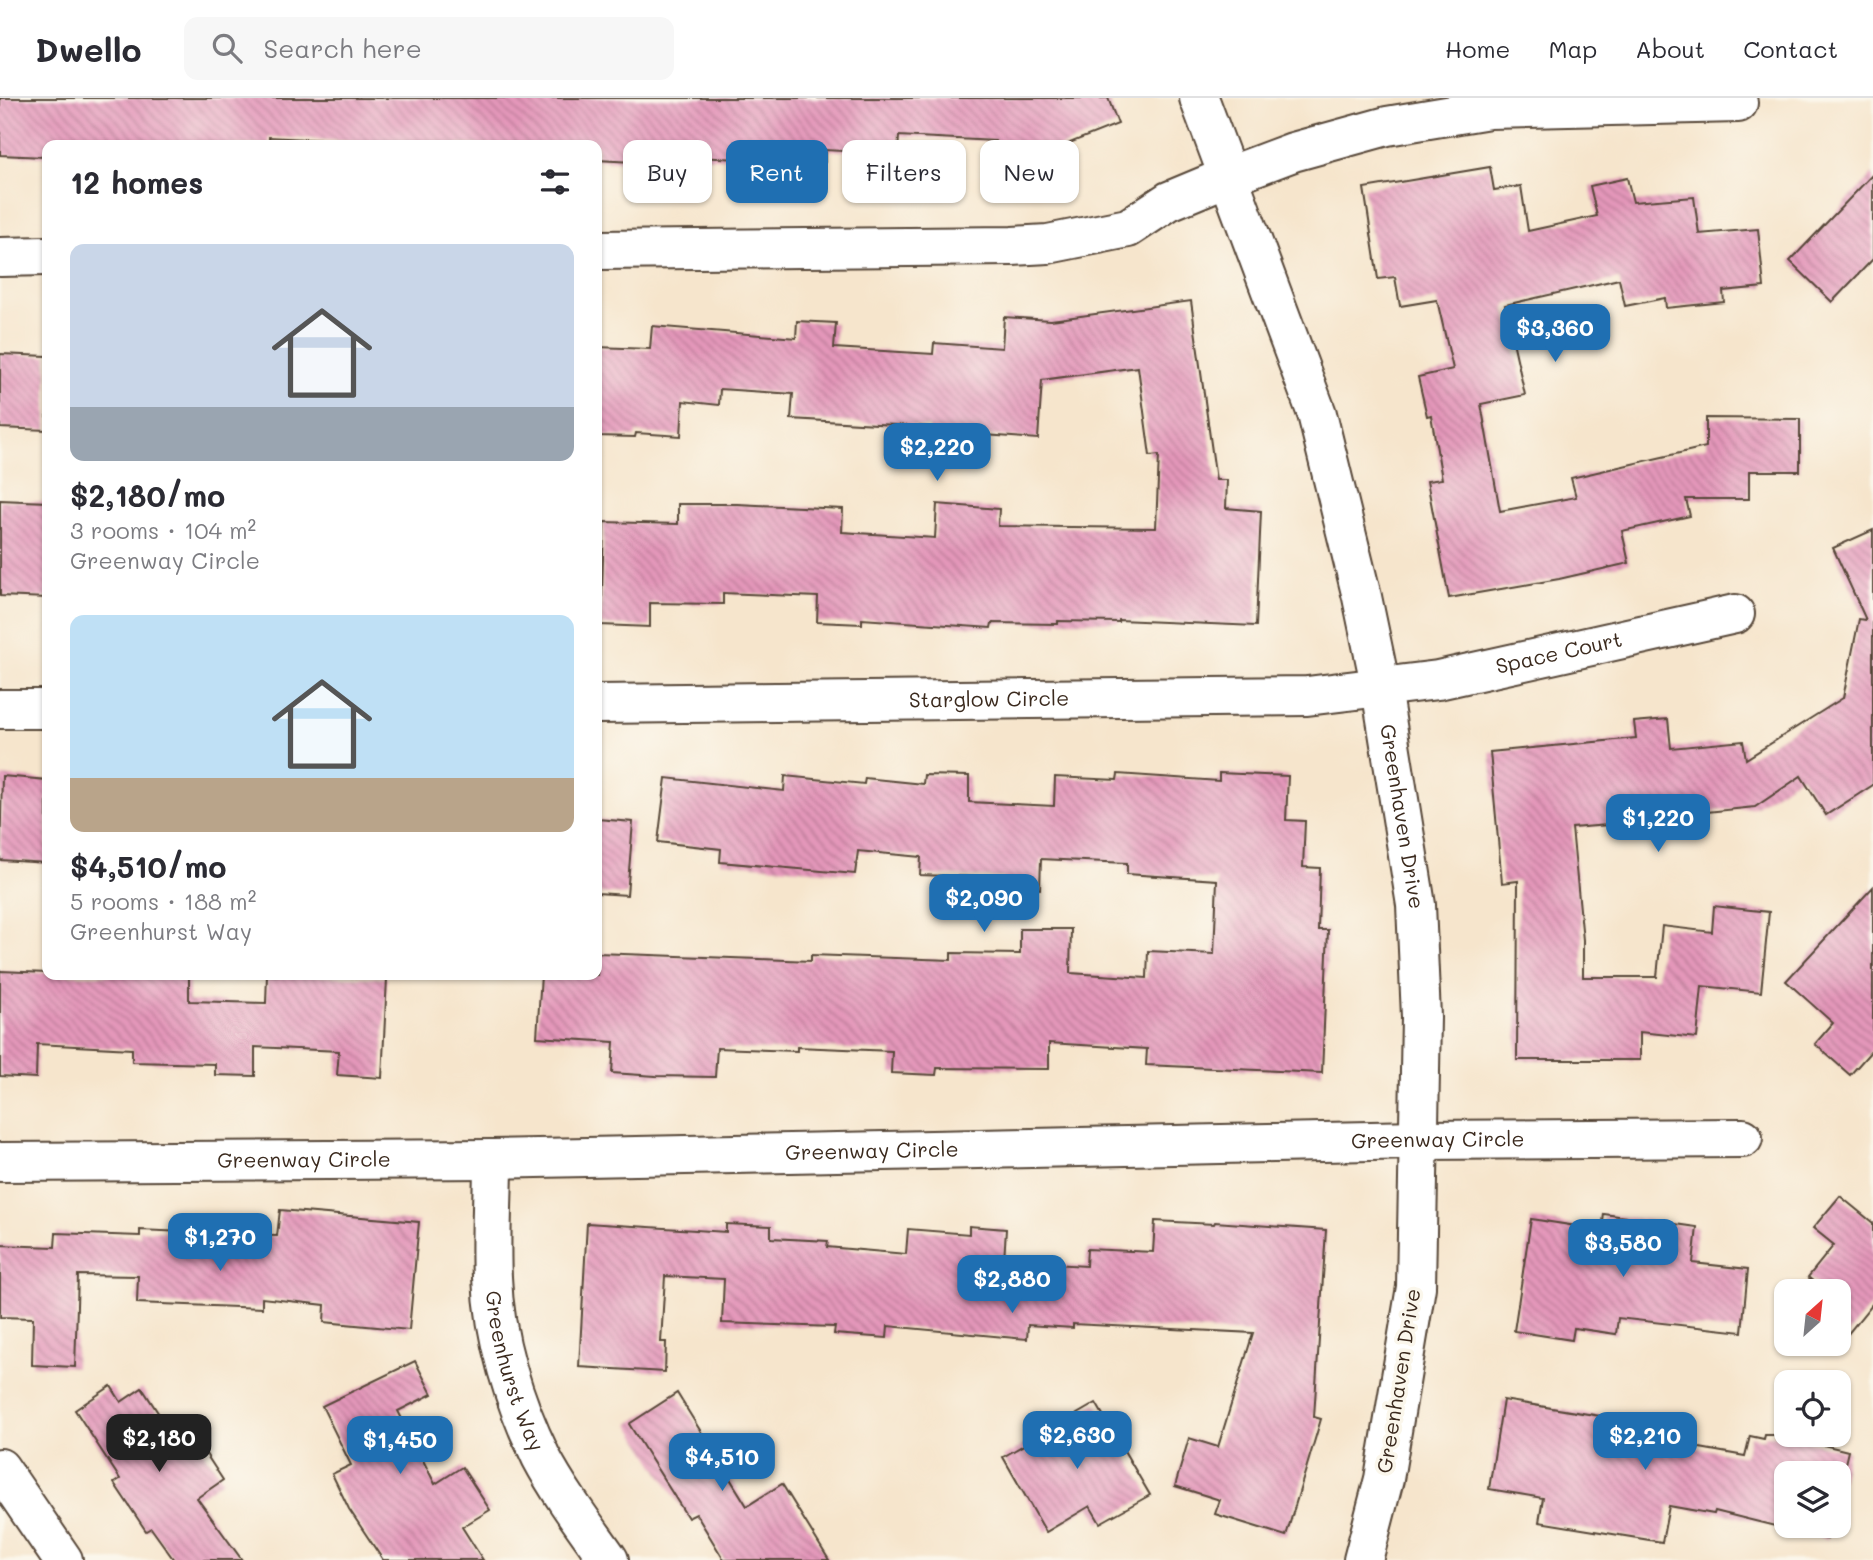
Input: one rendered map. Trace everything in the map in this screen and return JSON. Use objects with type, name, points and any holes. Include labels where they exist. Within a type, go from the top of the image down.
[{"type":"street","name":"Greenhaven Drive","points":[[1199,98],[1317,414],[1362,597],[1381,688],[1416,905],[1421,1017],[1416,1287],[1384,1479],[1363,1560]]},
{"type":"street","points":[[602,250],[1048,244],[1128,228],[1169,201],[1229,176],[1293,152],[1387,126],[1489,109],[1738,103]]},
{"type":"street","points":[[0,257],[42,256]]},
{"type":"street","name":"Space Court","points":[[1381,688],[1438,680],[1735,614]]},
{"type":"street","name":"Starglow Circle","points":[[602,704],[1307,696],[1381,688]]},
{"type":"street","points":[[0,709],[42,709]]},
{"type":"street","name":"Greenway Circle","points":[[0,1162],[493,1159],[1419,1140],[1743,1138]]},
{"type":"street","name":"Greenhurst Way","points":[[493,1159],[492,1278],[498,1333],[517,1400],[542,1457],[608,1560]]},
{"type":"street","points":[[0,1468],[63,1560]]},
{"type":"building","points":[[0,98],[1108,98],[1118,124],[1077,140],[980,140],[899,136],[899,140],[842,140],[842,151],[828,150],[828,140],[726,140],[726,158],[712,158],[712,140],[623,140],[623,161],[602,160],[602,140],[324,140],[269,137],[269,140],[42,140],[42,157],[0,155]]},
{"type":"building","points":[[1490,167],[1494,190],[1521,186],[1528,231],[1597,216],[1590,186],[1627,178],[1633,202],[1694,197],[1699,234],[1758,229],[1764,287],[1723,291],[1724,302],[1666,308],[1665,298],[1625,306],[1619,279],[1505,305],[1525,395],[1481,404],[1500,511],[1576,497],[1571,478],[1706,447],[1706,418],[1800,419],[1800,471],[1749,471],[1749,499],[1686,499],[1690,516],[1622,531],[1629,563],[1559,579],[1449,598],[1427,481],[1442,479],[1431,415],[1427,416],[1418,377],[1453,369],[1437,300],[1400,306],[1395,277],[1378,279],[1364,188]]},
{"type":"building","points":[[1873,174],[1873,259],[1832,302],[1790,261]]},
{"type":"building","points":[[1191,301],[1216,480],[1227,480],[1226,508],[1261,511],[1256,626],[1119,620],[1058,621],[1058,624],[992,623],[991,628],[862,619],[862,624],[817,622],[818,597],[723,593],[723,604],[650,603],[650,627],[602,625],[604,522],[678,524],[678,504],[843,509],[842,532],[935,538],[937,504],[999,509],[998,526],[1156,528],[1159,455],[1150,456],[1138,367],[1042,380],[1038,439],[929,431],[929,427],[791,419],[793,394],[720,389],[719,405],[683,401],[681,436],[636,433],[635,437],[602,436],[602,347],[650,349],[652,326],[796,338],[797,321],[836,323],[834,348],[933,354],[934,343],[1002,348],[1004,317],[1051,320]]},
{"type":"building","points":[[0,354],[42,356],[42,430],[0,428]]},
{"type":"building","points":[[0,500],[42,502],[42,598],[0,596]]},
{"type":"building","points":[[1873,530],[1873,785],[1826,815],[1801,776],[1755,807],[1572,828],[1583,940],[1583,977],[1657,977],[1662,926],[1712,932],[1714,906],[1769,912],[1761,992],[1702,986],[1697,1038],[1640,1032],[1640,1060],[1517,1060],[1518,881],[1502,883],[1490,752],[1636,738],[1634,722],[1668,719],[1671,748],[1743,741],[1746,759],[1843,698],[1859,619],[1866,620],[1833,548]]},
{"type":"building","points":[[1219,773],[1288,776],[1286,820],[1305,821],[1303,867],[1320,868],[1318,930],[1328,930],[1322,1073],[1146,1065],[1147,1049],[1049,1043],[1049,1069],[937,1068],[936,1075],[891,1073],[892,1051],[797,1047],[797,1051],[717,1048],[715,1077],[656,1076],[612,1073],[614,1042],[537,1037],[541,980],[602,980],[602,953],[811,961],[811,955],[951,960],[951,953],[1020,954],[1020,929],[1071,929],[1070,973],[1147,978],[1148,951],[1214,954],[1217,880],[1127,874],[1127,863],[1041,859],[1040,889],[1003,887],[1004,878],[920,875],[921,857],[858,851],[855,874],[720,862],[721,849],[658,842],[666,778],[784,791],[785,776],[864,784],[865,778],[923,784],[924,775],[969,776],[969,802],[1054,806],[1055,777],[1117,780],[1118,774],[1219,781]]},
{"type":"building","points":[[2,776],[42,780],[42,863],[0,860]]},
{"type":"building","points":[[602,819],[633,822],[627,895],[602,893]]},
{"type":"building","points":[[1873,887],[1873,1049],[1850,1075],[1815,1044],[1833,1023],[1786,981]]},
{"type":"building","points":[[0,971],[42,973],[42,980],[189,980],[189,1001],[266,1003],[267,980],[387,980],[382,1078],[337,1075],[339,1051],[255,1047],[255,1076],[215,1075],[215,1064],[132,1062],[132,1049],[37,1044],[36,1078],[0,1076]]},
{"type":"building","points":[[1840,1196],[1873,1223],[1873,1303],[1852,1329],[1852,1279],[1808,1277],[1834,1245],[1813,1228]]},
{"type":"building","points":[[280,1210],[419,1222],[409,1330],[324,1322],[325,1305],[262,1298],[262,1308],[137,1303],[138,1276],[78,1275],[75,1367],[32,1365],[33,1318],[0,1317],[0,1245],[55,1247],[56,1233],[140,1236],[140,1230],[277,1236]]},
{"type":"building","points":[[1604,1214],[1697,1227],[1693,1263],[1748,1269],[1742,1332],[1618,1318],[1616,1334],[1574,1328],[1572,1340],[1514,1331],[1531,1219],[1602,1230]]},
{"type":"building","points":[[1155,1221],[1215,1222],[1326,1230],[1314,1417],[1321,1419],[1286,1536],[1215,1514],[1220,1500],[1175,1486],[1189,1438],[1218,1447],[1253,1333],[1073,1324],[1073,1328],[1028,1325],[1027,1339],[888,1326],[887,1338],[834,1334],[835,1327],[722,1323],[724,1279],[665,1276],[661,1342],[666,1342],[665,1372],[579,1367],[587,1223],[726,1232],[726,1224],[771,1226],[771,1238],[828,1241],[827,1247],[906,1254],[908,1229],[969,1234],[969,1226],[1006,1229],[1004,1261],[1086,1266],[1087,1249],[1153,1252]]},
{"type":"building","points":[[415,1361],[432,1394],[398,1411],[435,1484],[462,1467],[490,1510],[462,1527],[483,1560],[383,1560],[349,1509],[332,1474],[351,1465],[322,1406]]},
{"type":"building","points":[[111,1386],[121,1402],[142,1388],[168,1428],[183,1419],[223,1480],[197,1498],[242,1560],[174,1560],[151,1528],[146,1531],[114,1483],[120,1479],[75,1410]]},
{"type":"building","points":[[677,1393],[747,1506],[782,1484],[829,1560],[724,1560],[696,1514],[688,1518],[629,1424]]},
{"type":"building","points":[[1503,1400],[1637,1422],[1638,1418],[1670,1423],[1666,1442],[1745,1456],[1750,1436],[1764,1439],[1765,1435],[1774,1435],[1774,1447],[1832,1447],[1848,1451],[1846,1461],[1774,1461],[1774,1526],[1715,1511],[1714,1514],[1669,1506],[1662,1542],[1539,1522],[1543,1498],[1489,1489]]},
{"type":"building","points":[[1096,1403],[1150,1495],[1100,1523],[1090,1506],[1046,1532],[1003,1457]]}]
